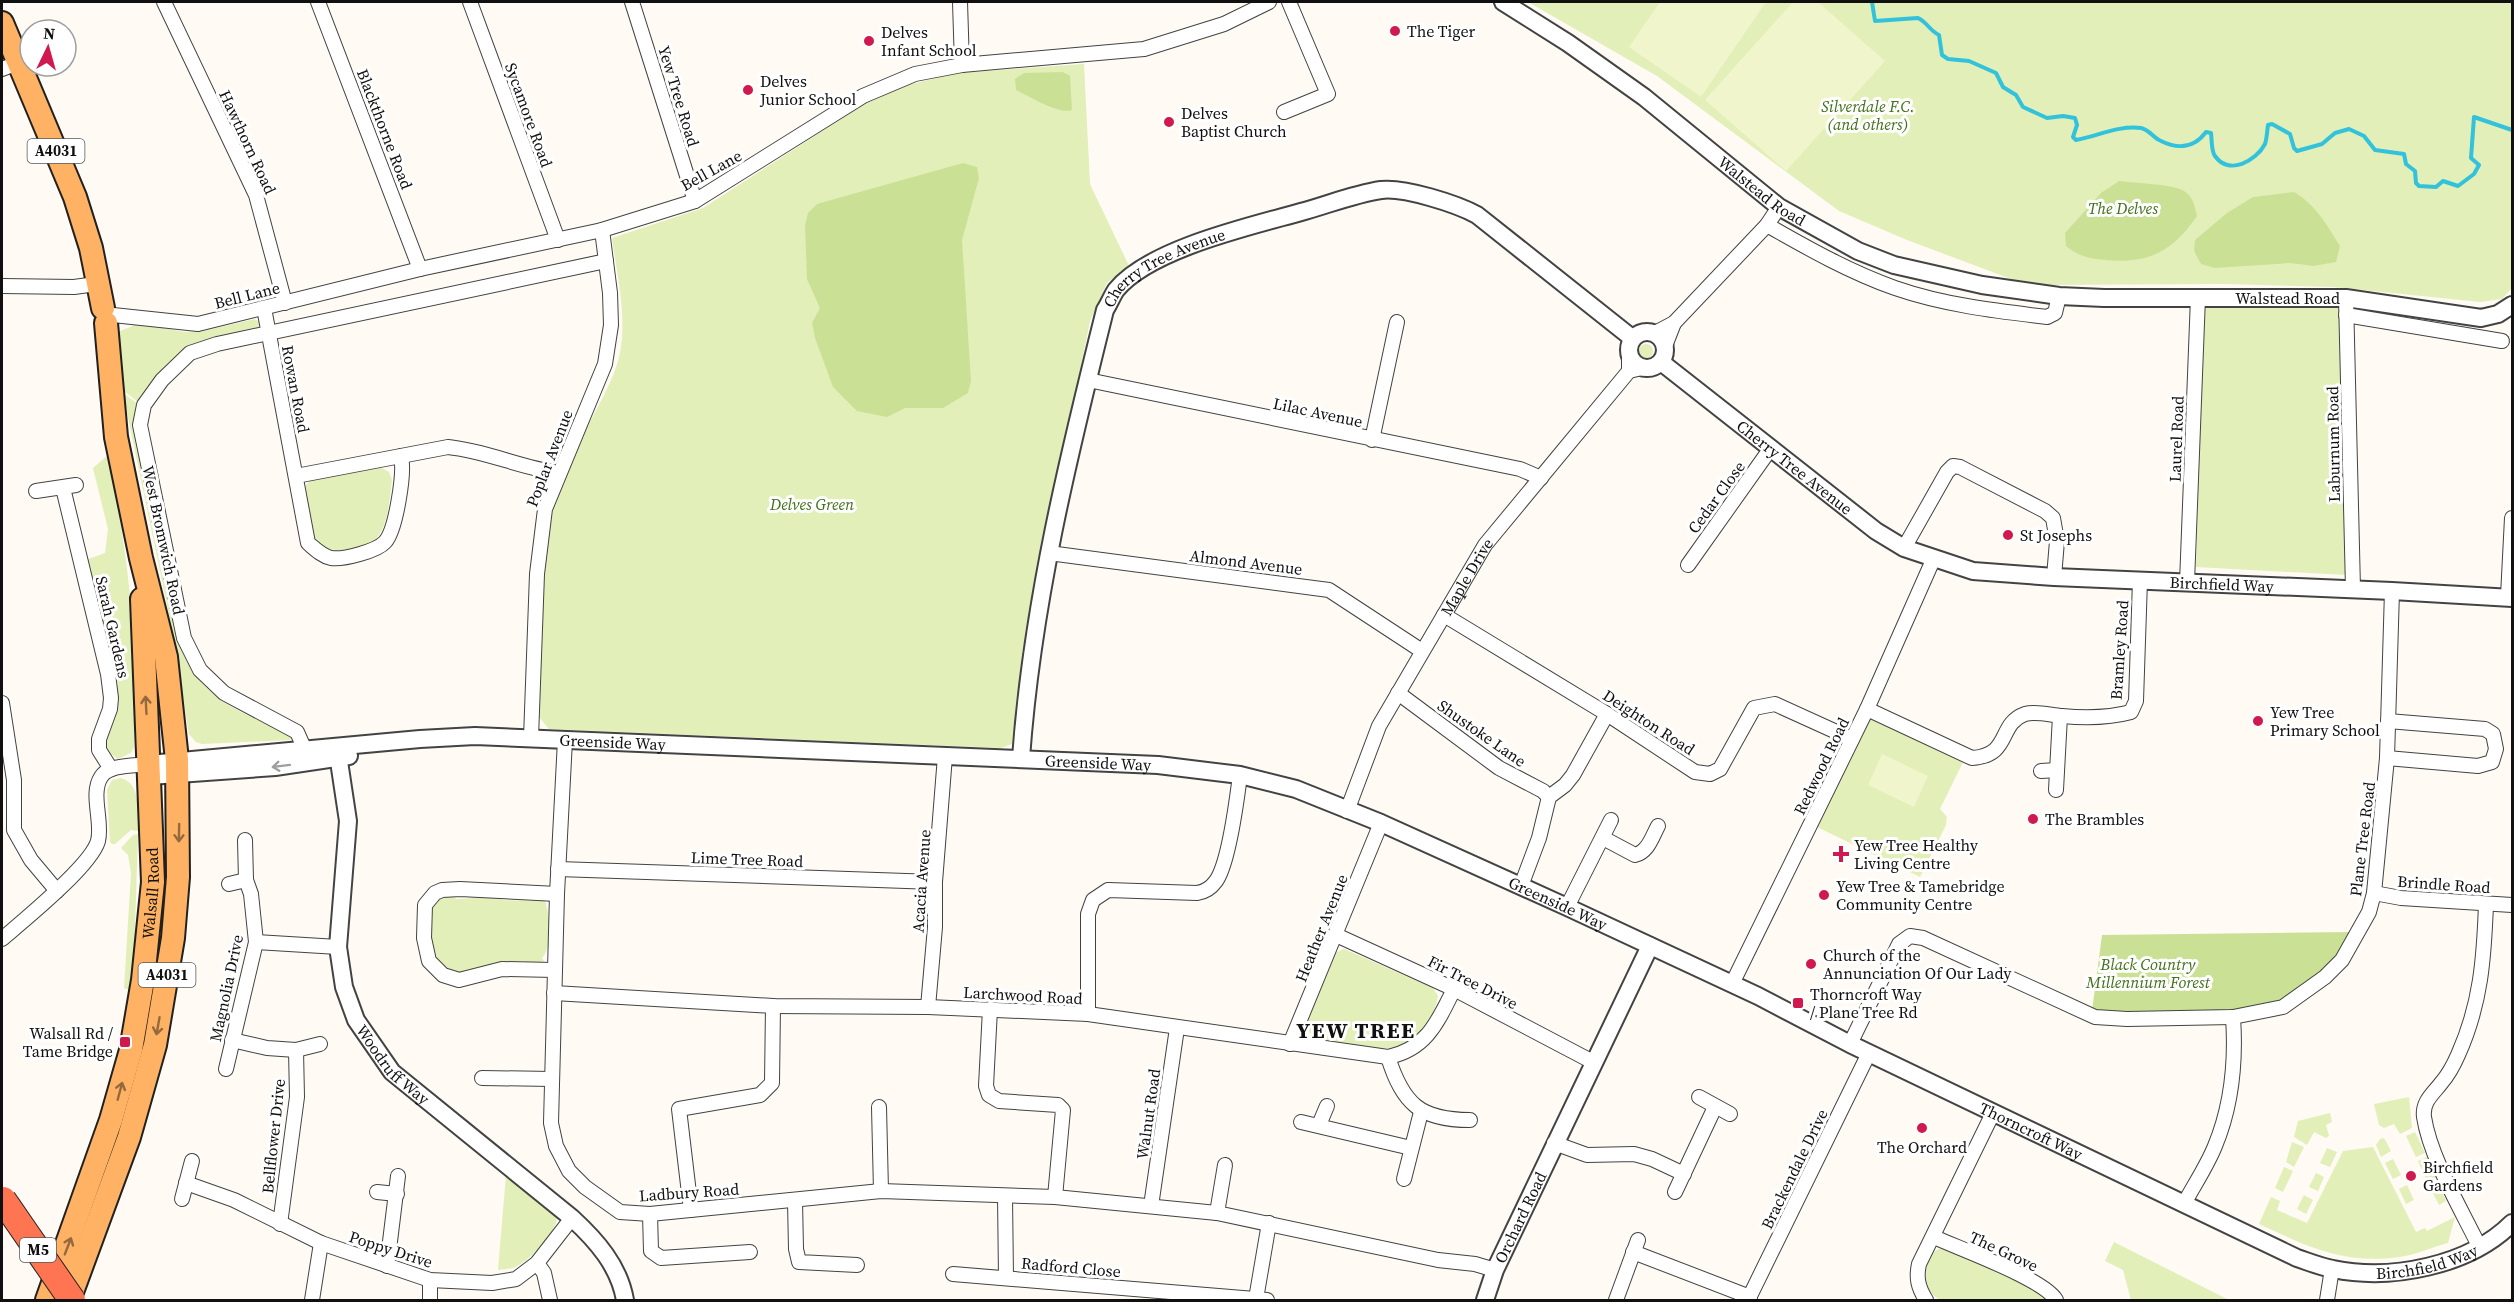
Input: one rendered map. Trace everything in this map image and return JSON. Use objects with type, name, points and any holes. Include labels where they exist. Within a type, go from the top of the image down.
[{"type":"highway","name":"M5","points":[[3,1200],[70,1300]]},
{"type":"main road","name":"West Bromwich Road","points":[[2,23],[10,66],[75,197],[91,248],[96,284],[107,315],[116,437],[141,558],[166,657],[178,767]]},
{"type":"main road","name":"West Bromwich Road","points":[[141,558],[150,770]]},
{"type":"main road","name":"Walsall Road","points":[[47,1300],[114,1120],[155,1045],[172,938],[178,877],[178,767]]},
{"type":"main road","name":"Walsall Road","points":[[70,1300],[130,1050],[149,935],[153,882],[150,770]]},
{"type":"street","name":"Hawthorn Road","points":[[164,2],[256,195],[285,303]]},
{"type":"street","name":"Blackthorne Road","points":[[318,2],[420,269]]},
{"type":"street","name":"Sycamore Road","points":[[470,2],[558,240]]},
{"type":"street","name":"Yew Tree Road","points":[[632,2],[695,201]]},
{"type":"street","points":[[960,2],[962,65]]},
{"type":"street","name":"Bell Lane","points":[[107,315],[198,324],[420,269],[602,230],[695,201],[863,96],[915,74],[962,65],[1144,49],[1224,24],[1269,2]]},
{"type":"street","points":[[1284,112],[1328,94],[1289,2]]},
{"type":"street","name":"Walstead Road","points":[[1503,2],[1568,43],[1644,97],[1779,207],[1858,250],[1894,265],[1982,285],[2059,296],[2198,297],[2346,306],[2481,318]]},
{"type":"street","name":"Cherry Tree Avenue","points":[[1021,758],[1025,699],[1035,628],[1049,553],[1088,380],[1105,310],[1116,290],[1137,273],[1188,246],[1382,189],[1425,196],[1461,207],[1477,216],[1633,358]]},
{"type":"street","points":[[1660,347],[1648,331],[1638,333],[1633,358],[1651,368],[1674,323],[1767,225],[1779,207]]},
{"type":"street","name":"Walstead Road","points":[[1767,225],[1857,273],[1930,298],[1983,309],[2047,317],[2055,313],[2059,296]]},
{"type":"street","name":"Poplar Avenue","points":[[531,738],[537,574],[545,509],[605,363],[611,325],[610,293],[602,230]]},
{"type":"street","points":[[269,334],[606,261]]},
{"type":"street","points":[[2,286],[74,287],[96,284]]},
{"type":"street","name":"Laurel Road","points":[[2187,583],[2198,297]]},
{"type":"street","points":[[2483,337],[2481,318],[2498,314],[2512,304]]},
{"type":"street","points":[[2346,306],[2502,341]]},
{"type":"street","name":"Laburnum Road","points":[[2346,306],[2354,589]]},
{"type":"street","name":"Rowan Road","points":[[264,308],[308,543],[318,552],[330,558],[375,550],[384,543],[391,533],[403,470],[401,456]]},
{"type":"street","points":[[1372,440],[1397,322]]},
{"type":"street","name":"West Bromwich Road","points":[[269,334],[217,344],[190,353],[162,380],[144,405],[140,425],[184,638],[200,670],[224,693],[297,732],[305,750]]},
{"type":"street","name":"Cherry Tree Avenue","points":[[1660,347],[1771,448],[1876,531],[1904,548],[1933,560]]},
{"type":"street","name":"Maple Drive","points":[[1347,810],[1379,726],[1485,545],[1541,478],[1633,358]]},
{"type":"street","name":"Lilac Avenue","points":[[1088,380],[1520,469],[1541,478]]},
{"type":"street","points":[[296,476],[448,447],[469,449],[541,471],[559,473]]},
{"type":"street","name":"Cedar Close","points":[[1688,565],[1771,448]]},
{"type":"street","points":[[1904,548],[1947,472],[1953,466],[1960,467],[2045,511],[2054,518],[2057,541],[2054,578]]},
{"type":"street","name":"Sarah Gardens","points":[[36,490],[70,487],[108,674],[110,710],[99,739],[99,750],[111,769]]},
{"type":"street","points":[[2510,597],[2512,518]]},
{"type":"street","name":"Almond Avenue","points":[[1049,553],[1329,590],[1422,651]]},
{"type":"street","name":"Birchfield Way","points":[[1933,560],[1973,571],[2054,578],[2510,597]]},
{"type":"street","name":"Redwood Road","points":[[1732,984],[1867,710],[1933,560]]},
{"type":"street","name":"Bramley Road","points":[[1867,710],[1972,758],[1985,757],[1998,749],[2012,721],[2026,714],[2103,716],[2131,712],[2136,701],[2140,580]]},
{"type":"street","name":"Plane Tree Road","points":[[1850,1044],[1899,944],[1910,936],[1923,938],[2094,1017],[2127,1019],[2232,1017],[2283,1007],[2325,977],[2342,960],[2369,912],[2374,893],[2387,758],[2392,591]]},
{"type":"street","name":"Deighton Road","points":[[1444,615],[1607,714],[1695,772],[1710,774],[1720,769],[1754,708],[1764,705],[1775,704],[1852,739]]},
{"type":"street","name":"Shustoke Lane","points":[[1398,693],[1498,768],[1543,791],[1549,797]]},
{"type":"street","points":[[2,703],[14,780],[7,813],[31,860],[57,891]]},
{"type":"street","points":[[1521,886],[1539,838],[1549,797],[1565,785],[1573,775],[1607,714]]},
{"type":"street","points":[[2056,790],[2060,716]]},
{"type":"street","points":[[2387,758],[2478,766],[2492,762],[2496,749],[2493,734],[2485,729],[2388,721]]},
{"type":"street","name":"Greenside Way","points":[[178,767],[275,767],[420,738],[475,736],[1021,758],[1158,765],[1240,775],[1296,789],[1381,823],[1732,984]]},
{"type":"street","name":"Ladbury Road","points":[[565,740],[557,894],[551,1123],[556,1146],[569,1171],[585,1187],[620,1212],[650,1214],[881,1191],[1055,1197],[1151,1206]]},
{"type":"street","name":"Greenside Way","points":[[178,767],[305,750],[338,753]]},
{"type":"street","name":"Woodruff Way","points":[[338,753],[348,821],[338,947],[344,987],[356,1020],[392,1072],[596,1240],[612,1263],[625,1300]]},
{"type":"street","name":"Acacia Avenue","points":[[928,1007],[945,756]]},
{"type":"street","points":[[2,939],[57,891],[95,850],[99,838],[98,784],[102,775],[111,769],[150,770],[178,767]]},
{"type":"street","points":[[2041,771],[2057,770]]},
{"type":"street","points":[[1088,1014],[1088,922],[1093,900],[1108,890],[1197,892],[1209,889],[1219,875],[1235,814],[1240,775]]},
{"type":"street","points":[[1567,907],[1611,820]]},
{"type":"street","name":"Heather Avenue","points":[[1290,1044],[1381,823]]},
{"type":"street","points":[[1603,838],[1635,855],[1644,852],[1658,825]]},
{"type":"street","name":"Magnolia Drive","points":[[226,1069],[256,942],[251,894],[246,880],[245,840]]},
{"type":"street","name":"Lime Tree Road","points":[[558,869],[935,882]]},
{"type":"street","points":[[229,884],[246,880]]},
{"type":"street","points":[[555,970],[502,969],[459,980],[443,975],[429,961],[424,938],[425,905],[435,893],[442,890],[557,894]]},
{"type":"street","name":"Brindle Road","points":[[2374,893],[2401,898],[2512,905]]},
{"type":"street","points":[[2479,1246],[2434,1151],[2424,1115],[2428,1097],[2442,1082],[2457,1059],[2472,1024],[2484,961],[2486,904]]},
{"type":"street","name":"Fir Tree Drive","points":[[1336,935],[1454,989],[1593,1062]]},
{"type":"street","points":[[256,942],[338,947]]},
{"type":"street","name":"Orchard Road","points":[[1151,1206],[1269,1223],[1427,1257],[1475,1264],[1495,1270],[1650,946]]},
{"type":"street","name":"Thorncroft Way","points":[[1732,984],[1850,1044],[2297,1258],[2332,1269]]},
{"type":"street","points":[[1454,989],[1435,1028],[1398,1055],[1388,1057],[1397,1082],[1408,1101],[1421,1112],[1438,1118],[1470,1120]]},
{"type":"street","name":"Larchwood Road","points":[[554,993],[773,1006],[928,1007],[1088,1014],[1388,1057]]},
{"type":"street","points":[[691,1210],[679,1109],[760,1095],[772,1083],[773,1006]]},
{"type":"street","points":[[990,1010],[986,1086],[989,1095],[999,1101],[1058,1105],[1063,1110],[1055,1197]]},
{"type":"street","points":[[2184,1204],[2215,1146],[2229,1100],[2235,1053],[2232,1017]]},
{"type":"street","name":"Walnut Road","points":[[1151,1206],[1177,1028]]},
{"type":"street","points":[[232,1040],[267,1048],[296,1050],[320,1044]]},
{"type":"street","name":"Bellflower Drive","points":[[280,1224],[297,1097],[296,1050]]},
{"type":"street","name":"Brackendale Drive","points":[[1749,1299],[1869,1053]]},
{"type":"street","points":[[482,1078],[552,1079]]},
{"type":"street","points":[[1699,1097],[1730,1114]]},
{"type":"street","points":[[1319,1125],[1327,1106]]},
{"type":"street","points":[[879,1107],[881,1191]]},
{"type":"street","points":[[1675,1192],[1715,1107]]},
{"type":"street","points":[[1404,1179],[1421,1112]]},
{"type":"street","points":[[1926,1300],[1919,1289],[1916,1276],[1919,1264],[1993,1113]]},
{"type":"street","points":[[1301,1122],[1412,1148]]},
{"type":"street","points":[[1554,1143],[1587,1155],[1634,1154],[1652,1159],[1684,1174]]},
{"type":"street","points":[[182,1198],[192,1161]]},
{"type":"street","points":[[1217,1214],[1225,1165]]},
{"type":"street","points":[[387,1266],[398,1176]]},
{"type":"street","name":"Poppy Drive","points":[[186,1183],[234,1200],[321,1243],[430,1280],[492,1283],[516,1279],[537,1263],[572,1218]]},
{"type":"street","points":[[377,1192],[397,1194]]},
{"type":"street","name":"Radford Close","points":[[1005,1196],[1006,1278]]},
{"type":"street","points":[[795,1201],[796,1249],[799,1262],[857,1265]]},
{"type":"street","points":[[650,1214],[651,1251],[661,1258],[750,1251]]},
{"type":"street","points":[[1262,1300],[1269,1223]]},
{"type":"street","name":"Birchfield Way","points":[[2332,1269],[2360,1273],[2413,1271],[2454,1259],[2479,1246],[2512,1223]]},
{"type":"street","name":"The Grove","points":[[1934,1237],[2035,1282],[2053,1294],[2056,1300]]},
{"type":"street","points":[[312,1300],[321,1243]]},
{"type":"street","points":[[1616,1300],[1636,1246],[1749,1299]]},
{"type":"street","points":[[537,1263],[544,1273],[550,1300]]},
{"type":"street","points":[[2327,1300],[2332,1269]]},
{"type":"street","points":[[1485,1300],[1495,1270]]},
{"type":"street","name":"Radford Close","points":[[953,1275],[1262,1300]]},
{"type":"street","points":[[430,1280],[430,1300]]},
{"type":"green space","points":[[1528,2],[2512,2],[2512,288],[2502,299],[2480,302],[2334,287],[2224,284],[2027,285],[1907,240],[1839,211],[1657,76]]},
{"type":"green space","points":[[1660,2],[1766,2],[1701,97],[1629,47]]},
{"type":"green space","points":[[1793,2],[1818,2],[1885,61],[1786,171],[1705,100]]},
{"type":"green space","name":"Delves Green","points":[[1084,64],[1090,184],[1129,266],[1107,283],[1090,321],[1022,653],[1018,733],[1012,744],[1001,748],[549,729],[539,717],[542,609],[550,527],[559,486],[607,389],[619,357],[622,340],[622,306],[612,238],[703,208],[863,105],[908,85],[956,73]]},
{"type":"green space","points":[[1063,72],[1070,76],[1072,110],[1060,110],[1016,90],[1015,79],[1024,73]]},
{"type":"green space","points":[[963,163],[977,167],[979,178],[962,240],[971,381],[968,393],[943,408],[905,408],[887,417],[857,411],[833,387],[815,338],[812,323],[820,308],[807,279],[805,226],[808,213],[817,204]]},
{"type":"green space","name":"The Delves","points":[[2119,181],[2163,185],[2179,189],[2192,199],[2197,216],[2169,247],[2134,260],[2100,260],[2084,256],[2066,246],[2065,233],[2101,193]]},
{"type":"green space","points":[[2294,192],[2315,209],[2340,246],[2336,262],[2314,266],[2290,263],[2215,268],[2201,264],[2194,251],[2195,240],[2227,213],[2253,197]]},
{"type":"green space","points":[[2203,300],[2340,303],[2346,575],[2196,567]]},
{"type":"green space","points":[[255,319],[259,322],[260,329],[193,349],[138,402],[124,391],[121,384],[116,336],[120,331],[133,326],[134,322],[184,332],[203,331]]},
{"type":"green space","points":[[1643,344],[1649,344],[1653,351],[1649,358],[1643,358],[1639,354],[1639,348]]},
{"type":"green space","points":[[123,393],[138,404],[136,425],[181,649],[205,687],[239,711],[292,736],[290,740],[202,744],[196,742],[189,734],[172,629]]},
{"type":"green space","points":[[108,455],[126,564],[135,674],[134,747],[131,753],[118,759],[108,752],[105,742],[113,722],[114,687],[118,685],[114,665],[110,665],[83,561],[105,553],[108,529],[93,468]]},
{"type":"green space","points":[[378,466],[389,472],[392,480],[385,521],[373,543],[337,550],[314,544],[305,486],[313,478]]},
{"type":"green space","points":[[1873,715],[1964,760],[1940,809],[1947,817],[1946,825],[1920,877],[1815,826]]},
{"type":"green space","points":[[1882,754],[1928,776],[1914,807],[1868,785]]},
{"type":"green space","points":[[121,778],[128,781],[135,792],[138,807],[138,831],[131,830],[112,844],[110,842],[107,790],[112,780]]},
{"type":"green space","points":[[138,834],[134,960],[129,990],[124,988],[131,873],[128,855],[121,848],[133,835]]},
{"type":"green space","points":[[452,894],[456,899],[499,896],[502,900],[536,901],[539,899],[545,901],[550,931],[548,946],[542,958],[544,961],[529,965],[524,961],[500,963],[464,971],[459,975],[447,970],[438,961],[433,950],[429,937],[432,934],[431,917],[428,913],[431,905],[437,899]]},
{"type":"green space","name":"Black Country Millennium Forest","points":[[2351,932],[2337,956],[2319,974],[2281,1002],[2229,1011],[2127,1013],[2092,1011],[2102,935]]},
{"type":"green space","points":[[1344,949],[1433,988],[1438,996],[1430,1019],[1419,1035],[1405,1044],[1389,1048],[1371,1048],[1312,1037],[1307,1027],[1310,1014],[1335,953]]},
{"type":"green space","points":[[2409,1097],[2412,1128],[2400,1134],[2394,1124],[2384,1128],[2379,1125],[2374,1104]]},
{"type":"green space","points":[[2330,1113],[2332,1122],[2326,1125],[2329,1136],[2326,1138],[2314,1132],[2307,1145],[2294,1137],[2298,1121]]},
{"type":"green space","points":[[2415,1132],[2425,1153],[2416,1157],[2406,1136]]},
{"type":"green space","points":[[2384,1138],[2391,1151],[2381,1157],[2376,1145],[2380,1139]]},
{"type":"green space","points":[[2292,1142],[2304,1147],[2294,1167],[2286,1162]]},
{"type":"green space","points":[[2373,1147],[2416,1232],[2425,1228],[2427,1231],[2455,1217],[2448,1243],[2405,1256],[2379,1259],[2361,1258],[2326,1252],[2259,1224],[2271,1197],[2280,1201],[2277,1210],[2307,1223],[2343,1151]]},
{"type":"green space","points":[[2327,1148],[2337,1152],[2330,1167],[2320,1163]]},
{"type":"green space","points":[[2427,1157],[2436,1177],[2427,1181],[2418,1161]]},
{"type":"green space","points":[[2393,1159],[2401,1175],[2393,1179],[2385,1163]]},
{"type":"green space","points":[[2284,1167],[2293,1171],[2283,1192],[2275,1188]]},
{"type":"green space","points":[[2316,1173],[2324,1177],[2318,1191],[2309,1187]]},
{"type":"green space","points":[[506,1175],[557,1215],[553,1229],[534,1253],[513,1268],[498,1270]]},
{"type":"green space","points":[[2437,1182],[2446,1201],[2439,1205],[2429,1185]]},
{"type":"green space","points":[[2407,1185],[2414,1200],[2406,1204],[2399,1189]]},
{"type":"green space","points":[[2304,1195],[2313,1200],[2306,1214],[2297,1209]]},
{"type":"green space","points":[[2114,1242],[2228,1300],[2131,1300],[2123,1270],[2105,1261]]},
{"type":"green space","points":[[1945,1247],[2040,1292],[2050,1300],[1940,1300],[1928,1287],[1924,1271],[1929,1256]]},
{"type":"waterway","points":[[1872,2],[1875,21],[1918,18],[1939,35],[1942,55],[1948,59],[1969,61],[1996,73],[2003,87],[2016,95],[2023,107],[2047,118],[2063,116],[2075,118],[2077,125],[2073,137],[2076,140],[2133,127],[2144,129],[2168,144],[2186,146],[2197,141],[2206,132],[2211,133],[2215,156],[2227,165],[2235,165],[2249,161],[2261,150],[2266,142],[2268,125],[2272,124],[2290,134],[2297,151],[2322,144],[2335,133],[2349,129],[2364,136],[2375,150],[2404,154],[2406,164],[2415,171],[2416,183],[2419,186],[2436,187],[2443,181],[2458,186],[2474,174],[2479,165],[2471,158],[2474,117],[2512,130]]},
{"type":"place","name":"The Tiger","points":[[1395,31]]},
{"type":"place","name":"Delves Infant School","points":[[869,41]]},
{"type":"place","name":"Delves Junior School","points":[[748,90]]},
{"type":"place","name":"Delves Baptist Church","points":[[1169,122]]},
{"type":"place","name":"St Josephs","points":[[2008,535]]},
{"type":"place","name":"Yew Tree Primary School","points":[[2258,721]]},
{"type":"place","name":"The Brambles","points":[[2033,819]]},
{"type":"place","name":"Yew Tree Healthy Living Centre","points":[[1841,854]]},
{"type":"place","name":"Yew Tree & Tamebridge Community Centre","points":[[1824,895]]},
{"type":"place","name":"Church of the Annunciation Of Our Lady","points":[[1811,964]]},
{"type":"place","name":"Thorncroft Way / Plane Tree Rd","points":[[1798,1003]]},
{"type":"place","name":"Walsall Rd / Tame Bridge","points":[[125,1042]]},
{"type":"place","name":"The Orchard","points":[[1922,1128]]},
{"type":"place","name":"Birchfield Gardens","points":[[2411,1176]]},
{"type":"district","name":"YEW TREE","points":[[1356,1030]]},
{"type":"park label","name":"Silverdale F.C. (and others)","points":[[1868,115]]}]
